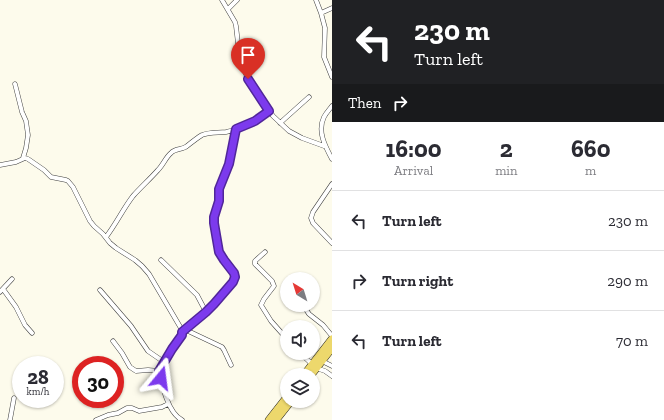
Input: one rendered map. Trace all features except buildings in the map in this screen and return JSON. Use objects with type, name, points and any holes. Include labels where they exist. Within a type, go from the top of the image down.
[{"type":"main road","points":[[320,360],[332,338]]},
{"type":"main road","points":[[314,366],[332,348]]},
{"type":"main road","points":[[269,420],[280,406]]},
{"type":"main road","points":[[276,420],[285,408]]},
{"type":"street","points":[[222,0],[235,22],[242,65],[248,79],[269,111],[280,124],[294,134],[324,146]]},
{"type":"street","points":[[228,9],[237,0]]},
{"type":"street","points":[[316,0],[325,28],[324,57],[332,77]]},
{"type":"street","points":[[321,12],[332,8]]},
{"type":"street","points":[[0,165],[16,162],[23,158],[26,148],[28,135],[26,122],[15,84]]},
{"type":"street","points":[[280,124],[309,97]]},
{"type":"street","points":[[332,106],[322,121],[324,146],[332,159]]},
{"type":"street","points":[[106,237],[115,226],[132,198],[159,169],[169,154],[173,151],[186,147],[201,136],[211,132],[223,132],[236,129],[255,121],[269,111]]},
{"type":"street","points":[[182,420],[174,414],[168,404],[159,371],[184,331],[218,300],[233,282],[235,277],[234,273],[219,252],[214,217],[219,201],[219,189],[229,164],[236,129]]},
{"type":"street","points":[[23,158],[28,159],[44,170],[51,178],[68,181],[90,221],[110,243],[142,266],[184,331],[222,347],[231,365]]},
{"type":"street","points":[[332,184],[313,212],[311,218],[313,223],[332,243]]},
{"type":"street","points":[[265,252],[255,261],[255,264],[272,281],[274,286],[261,305],[280,331]]},
{"type":"street","points":[[161,260],[196,295],[206,312]]},
{"type":"street","points":[[12,278],[1,290],[16,308],[25,325],[32,333]]},
{"type":"street","points":[[100,290],[131,326],[148,352],[164,362]]},
{"type":"street","points":[[308,312],[323,325],[332,338]]},
{"type":"street","points":[[112,341],[122,353],[130,367],[136,371],[159,371]]},
{"type":"street","points":[[308,360],[314,366],[332,376]]},
{"type":"street","points":[[320,360],[332,366]]},
{"type":"street","points":[[96,420],[118,413],[127,408],[132,408],[139,411],[162,407],[168,404]]},
{"type":"street","points":[[10,420],[12,408]]},
{"type":"route","points":[[161,378],[159,371],[182,335],[182,332],[218,300],[233,282],[235,277],[234,273],[219,252],[214,217],[219,201],[219,189],[229,164],[236,129],[255,121],[269,111],[248,79]]}]
